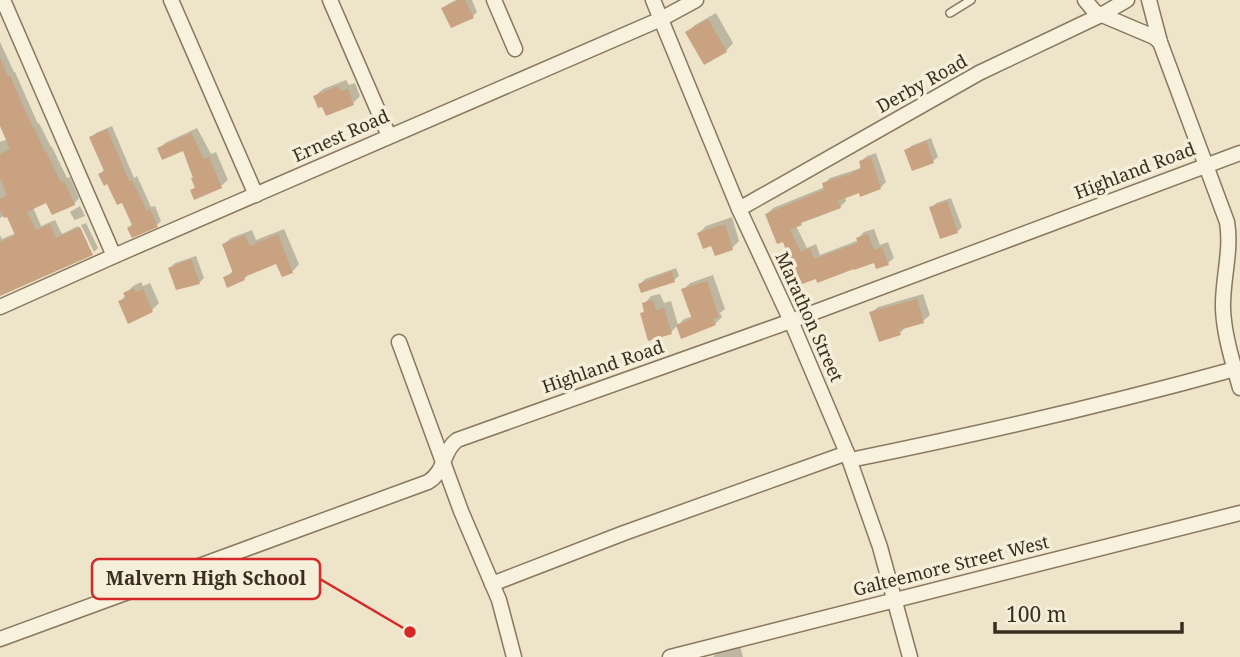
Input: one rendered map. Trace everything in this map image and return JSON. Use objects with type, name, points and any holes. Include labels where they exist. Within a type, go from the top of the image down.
[{"type":"street","points":[[3,0],[114,256]]},
{"type":"street","points":[[171,0],[256,195]]},
{"type":"street","points":[[330,0],[389,136]]},
{"type":"street","points":[[494,0],[515,49]]},
{"type":"street","name":"Marathon Street","points":[[653,0],[739,209],[791,321],[849,457],[896,600],[910,657]]},
{"type":"street","name":"Ernest Road","points":[[0,307],[661,19],[696,0]]},
{"type":"street","points":[[1085,0],[1095,12],[1160,42]]},
{"type":"street","name":"Derby Road","points":[[739,209],[979,73],[1127,0]]},
{"type":"street","points":[[1149,0],[1160,42],[1228,231],[1223,307],[1226,332],[1240,388]]},
{"type":"street","name":"Highland Road","points":[[0,639],[428,482],[436,476],[450,445],[457,439],[791,321],[1240,153]]},
{"type":"street","points":[[400,342],[492,584],[514,657]]},
{"type":"street","points":[[492,584],[624,533],[849,457],[930,444],[1148,393],[1235,369]]},
{"type":"street","name":"Galteemore Street West","points":[[670,657],[1240,513]]},
{"type":"lane","points":[[950,13],[971,0]]},
{"type":"building","points":[[465,0],[474,18],[451,28],[441,8]]},
{"type":"building","points":[[708,19],[727,52],[704,65],[685,32]]},
{"type":"building","points":[[0,58],[45,152],[61,183],[64,181],[75,205],[52,215],[46,203],[27,212],[36,230],[50,224],[56,238],[80,227],[93,255],[0,296],[0,242],[15,235],[7,217],[4,218],[0,210],[0,199],[7,195],[0,178],[0,154],[10,149],[0,126]]},
{"type":"building","points":[[338,86],[341,91],[348,89],[354,105],[326,116],[322,107],[318,108],[313,96]]},
{"type":"building","points":[[107,129],[129,181],[132,180],[158,227],[132,238],[127,228],[132,225],[122,203],[117,205],[107,184],[104,186],[98,174],[104,171],[89,137]]},
{"type":"building","points":[[191,133],[204,159],[209,157],[222,188],[194,200],[190,190],[195,188],[193,178],[183,151],[162,160],[157,148]]},
{"type":"building","points":[[926,141],[934,163],[912,171],[904,150]]},
{"type":"building","points":[[871,157],[881,189],[838,201],[841,208],[790,230],[801,252],[810,248],[814,259],[858,243],[856,238],[868,234],[874,250],[882,247],[889,265],[876,269],[874,263],[817,283],[816,279],[799,285],[783,242],[777,244],[765,214],[824,190],[822,183],[861,169],[859,161]]},
{"type":"building","points":[[947,201],[958,233],[940,239],[929,207]]},
{"type":"building","points":[[725,224],[733,250],[715,256],[711,246],[703,249],[697,233]]},
{"type":"building","points":[[278,234],[293,273],[282,277],[276,264],[244,277],[245,280],[227,288],[223,277],[233,273],[222,244],[245,235],[250,246]]},
{"type":"building","points":[[191,259],[200,284],[176,290],[168,268]]},
{"type":"building","points":[[672,271],[675,282],[641,293],[638,284]]},
{"type":"building","points":[[707,281],[719,317],[713,319],[716,325],[681,339],[676,325],[692,319],[681,289]]},
{"type":"building","points":[[133,288],[136,292],[143,289],[153,312],[128,324],[118,301],[126,298],[123,293]]},
{"type":"building","points":[[917,299],[924,323],[899,330],[901,335],[879,342],[869,312]]},
{"type":"building","points":[[653,300],[656,310],[664,308],[672,334],[648,341],[640,313],[644,312],[642,303]]},
{"type":"place","name":"Malvern High School","points":[[410,632]]}]
